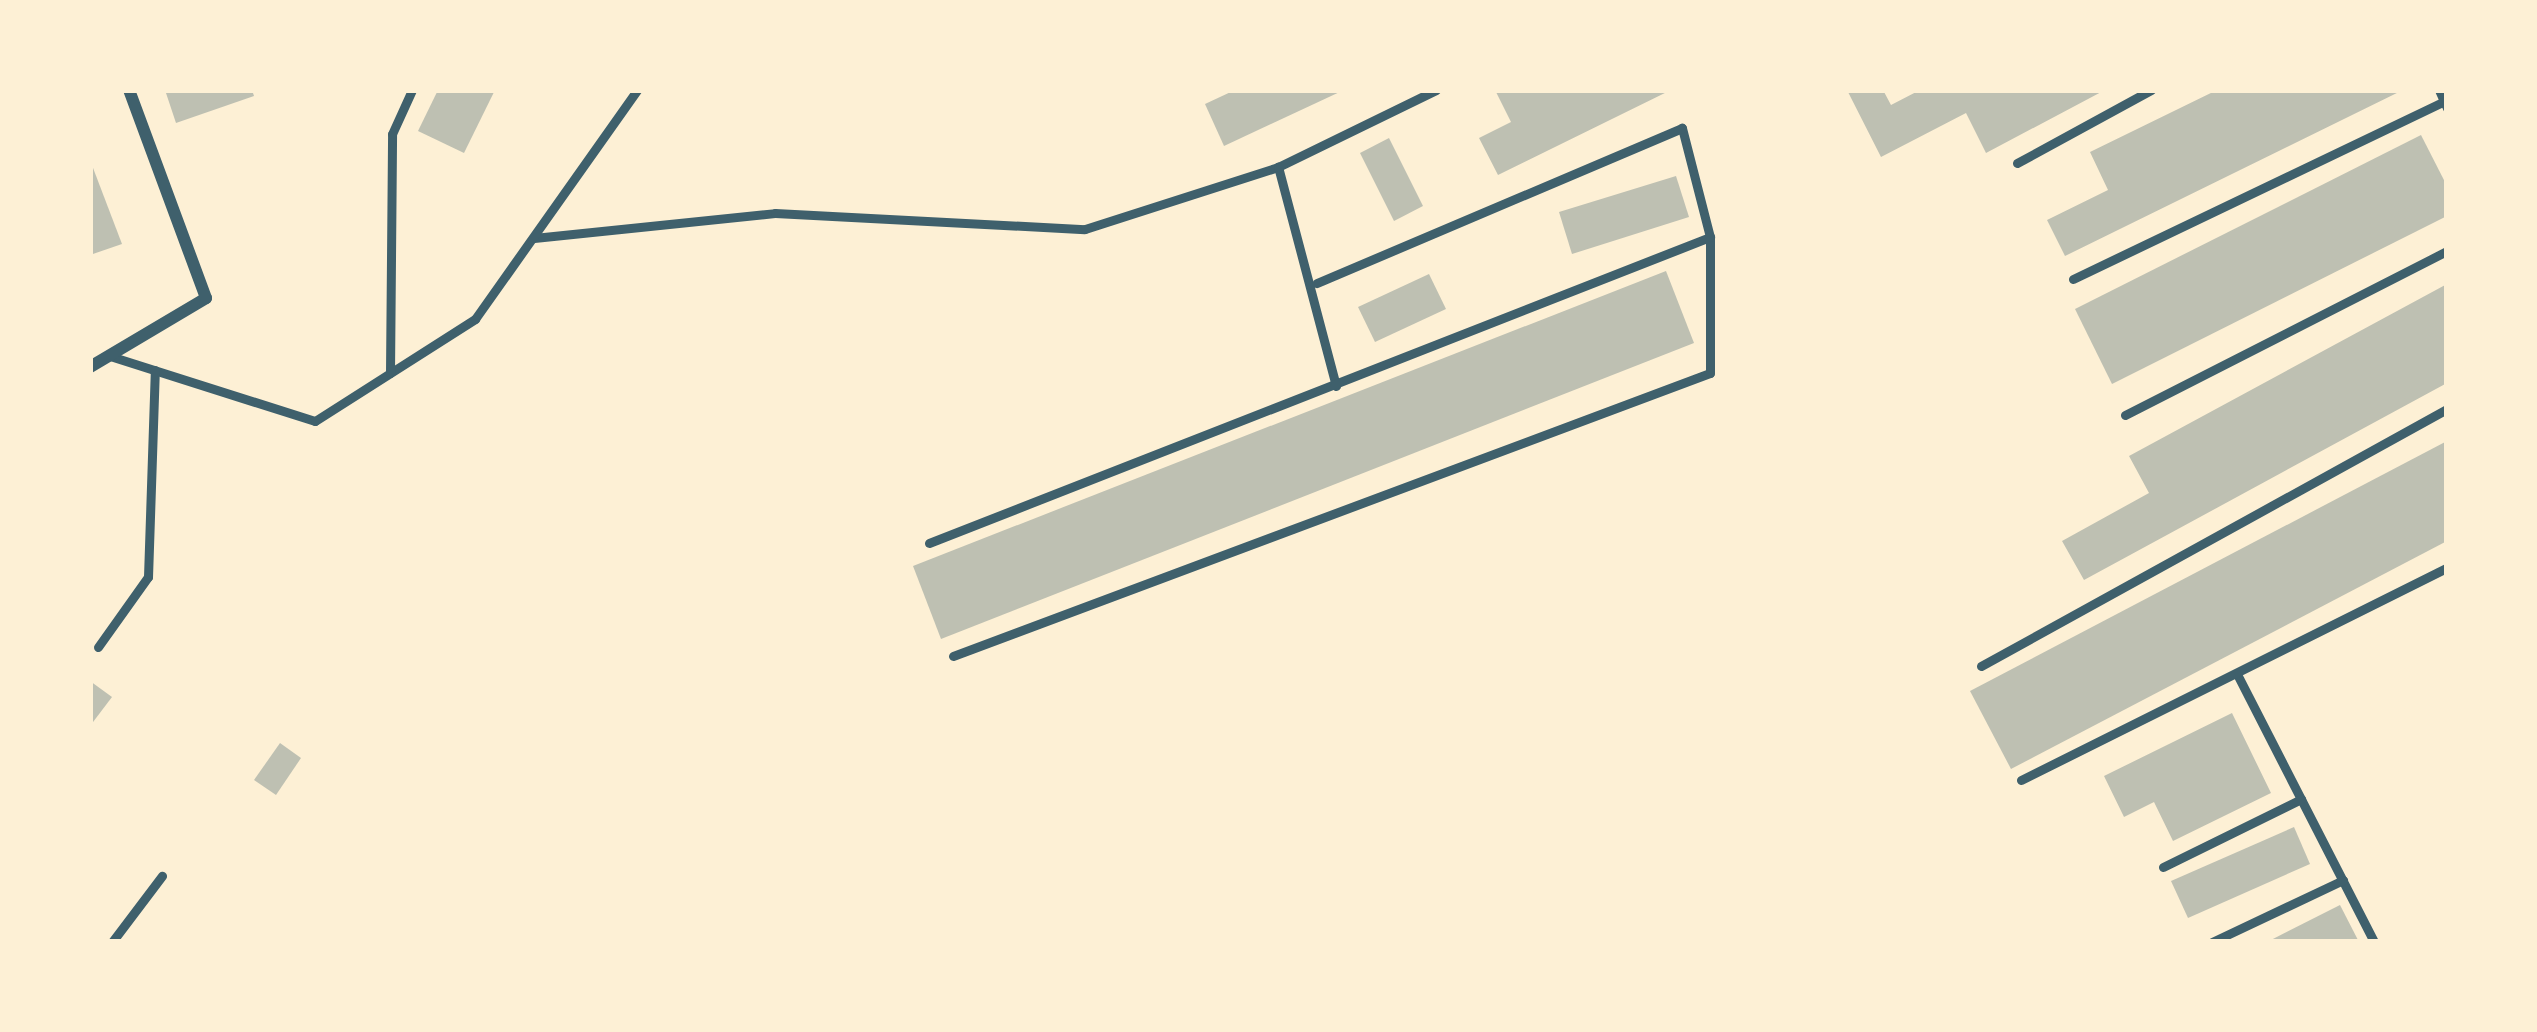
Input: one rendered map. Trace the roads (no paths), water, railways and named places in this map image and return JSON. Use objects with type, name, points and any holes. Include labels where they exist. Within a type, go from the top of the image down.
[{"type":"street","points":[[90,367],[206,298],[129,90]]},
{"type":"lane","points":[[390,373],[392,134],[412,90]]},
{"type":"lane","points":[[110,356],[316,421],[475,319],[637,90]]},
{"type":"lane","points":[[534,238],[775,213],[1085,230],[1278,167],[1436,90]]},
{"type":"lane","points":[[2017,163],[2152,90]]},
{"type":"lane","points":[[2073,279],[2444,99]]},
{"type":"lane","points":[[953,656],[1710,373],[1710,237],[1682,128],[1317,283]]},
{"type":"lane","points":[[1278,167],[1317,283],[1336,386]]},
{"type":"lane","points":[[929,544],[1710,237]]},
{"type":"lane","points":[[2125,415],[2447,251]]},
{"type":"lane","points":[[98,646],[148,577],[155,370]]},
{"type":"lane","points":[[1981,666],[2447,409]]},
{"type":"lane","points":[[2021,780],[2447,568]]},
{"type":"lane","points":[[2238,676],[2374,942]]},
{"type":"lane","points":[[2163,867],[2301,799]]},
{"type":"lane","points":[[112,942],[162,876]]},
{"type":"lane","points":[[2212,942],[2343,880]]}]
